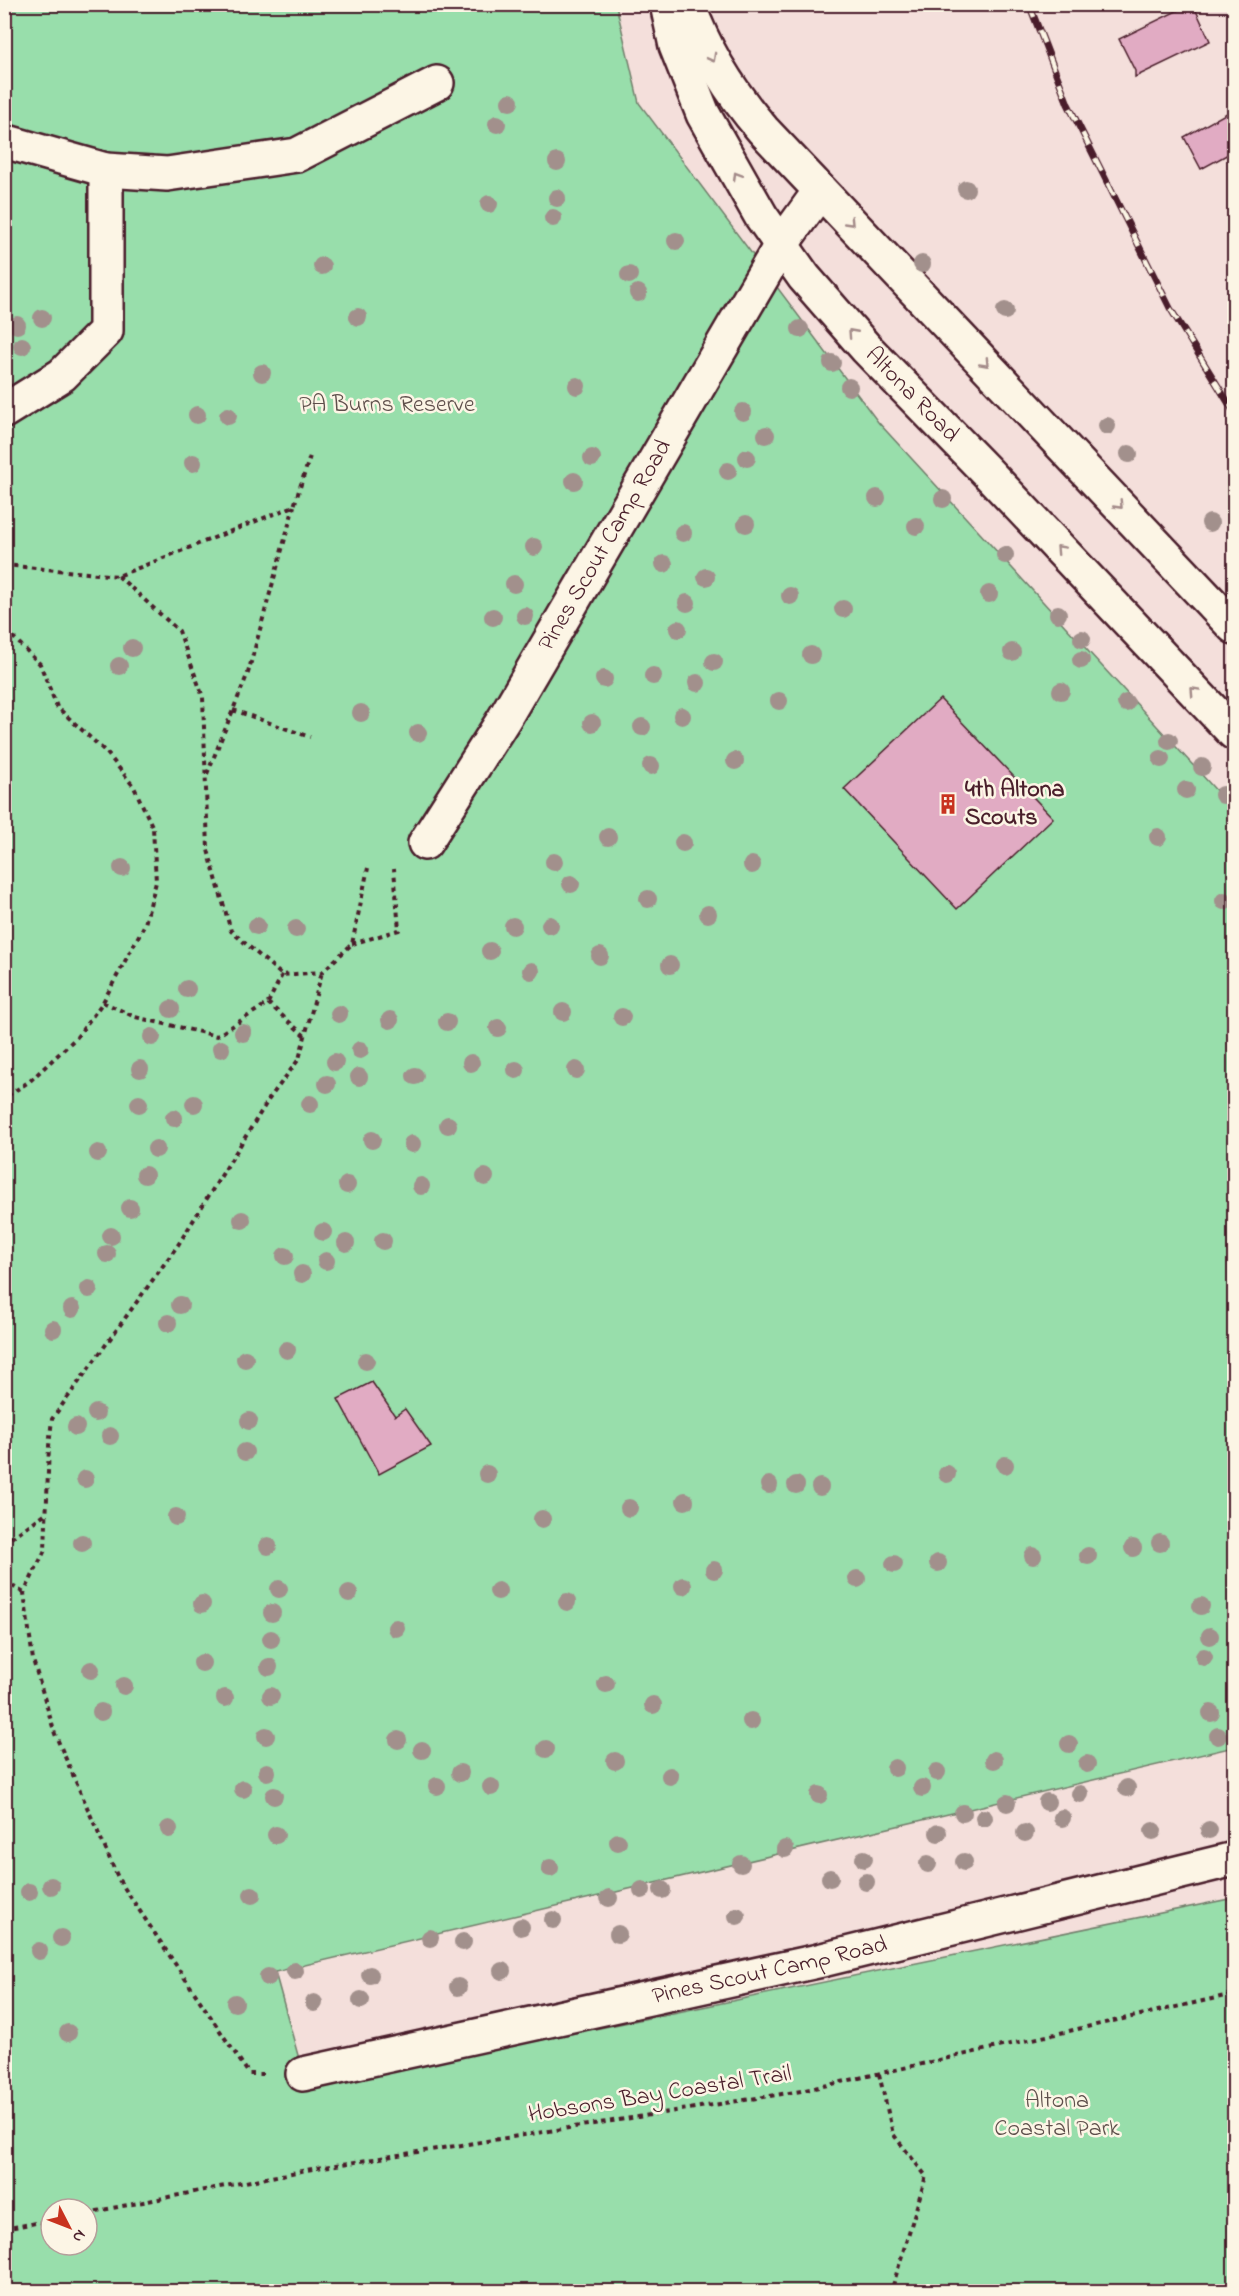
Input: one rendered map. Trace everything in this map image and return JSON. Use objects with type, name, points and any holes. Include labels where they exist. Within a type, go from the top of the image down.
[{"type":"street","name":"Altona Road","points":[[667,4],[676,46],[702,114],[761,216],[804,277],[866,348],[1234,733]]},
{"type":"street","points":[[688,4],[698,32],[740,105],[1234,627]]},
{"type":"street","points":[[4,141],[106,170],[167,174],[297,155],[437,83]]},
{"type":"street","points":[[4,411],[62,375],[106,331],[106,170]]},
{"type":"street","name":"Pines Scout Camp Road","points":[[425,843],[504,719],[781,245],[820,191]]},
{"type":"street","name":"Pines Scout Camp Road","points":[[303,2074],[818,1961],[1234,1859]]},
{"type":"path","points":[[206,777],[248,673],[311,453]]},
{"type":"path","points":[[4,565],[118,576],[294,506]]},
{"type":"path","points":[[118,576],[179,631],[203,697],[208,850],[231,931],[282,975],[322,972]]},
{"type":"path","points":[[4,633],[14,638],[40,664],[57,707],[107,753],[134,787],[153,828],[156,882],[145,924],[103,1002],[77,1038],[30,1082],[4,1098]]},
{"type":"path","points":[[233,711],[310,737]]},
{"type":"path","points":[[303,2074],[249,2074],[119,1880],[55,1734],[33,1660],[24,1593],[45,1550],[52,1419],[178,1245],[268,1099],[299,1059],[322,972],[352,944],[399,930],[393,867]]},
{"type":"path","points":[[352,944],[368,868]]},
{"type":"path","points":[[103,1002],[135,1017],[217,1036],[268,1003],[282,975]]},
{"type":"path","points":[[268,1003],[306,1036]]},
{"type":"path","points":[[4,1543],[47,1513]]},
{"type":"path","points":[[4,1581],[24,1593]]},
{"type":"path","name":"Hobsons Bay Coastal Trail","points":[[99,2211],[318,2168],[801,2091],[1234,1994]]},
{"type":"path","points":[[879,2074],[893,2134],[926,2176],[891,2292]]},
{"type":"path","points":[[4,2229],[39,2222]]},
{"type":"green space","points":[[4,5],[616,5],[639,103],[878,422],[1234,810],[1234,1747],[275,1972],[307,2088],[1234,1898],[1234,2291],[5,2291]]},
{"type":"building","points":[[1191,4],[1210,41],[1135,77],[1135,71],[1119,39]]},
{"type":"building","points":[[1234,109],[1234,151],[1201,169],[1184,137]]},
{"type":"building","name":"4th Altona Scouts","points":[[940,699],[1053,818],[957,909],[844,789]]},
{"type":"building","points":[[372,1382],[395,1416],[405,1409],[431,1446],[379,1474],[338,1399]]},
{"type":"railway","points":[[1029,4],[1068,104],[1170,308],[1234,412]]},
{"type":"place","name":"4th Altona Scouts","points":[[948,804]]},
{"type":"park label","name":"PA Burns Reserve","points":[[387,405]]},
{"type":"park label","name":"Altona Coastal Park","points":[[1057,2115]]}]
